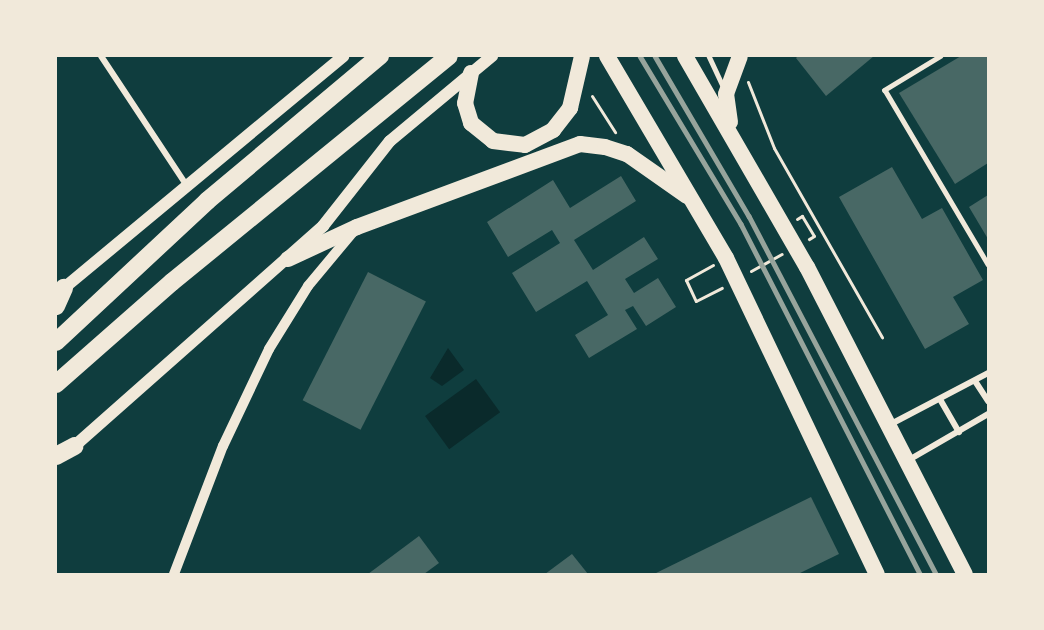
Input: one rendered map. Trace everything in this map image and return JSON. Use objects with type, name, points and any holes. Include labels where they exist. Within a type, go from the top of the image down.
[{"type":"highway","points":[[56,342],[207,201],[380,56]]},
{"type":"highway","points":[[56,384],[172,282],[449,56]]},
{"type":"highway","points":[[471,73],[465,103],[471,123],[493,141],[525,145],[553,130],[570,108],[582,56]]},
{"type":"highway","points":[[607,56],[726,258],[877,574]]},
{"type":"highway","points":[[686,56],[807,267],[965,574]]},
{"type":"highway","points":[[735,138],[726,94],[740,56]]},
{"type":"highway","points":[[288,259],[357,227],[580,144],[605,147],[627,154],[692,200]]},
{"type":"highway","points":[[56,306],[60,292]]},
{"type":"highway","points":[[56,456],[75,446]]},
{"type":"main road","points":[[60,292],[343,56]]},
{"type":"main road","points":[[56,463],[288,259],[329,219],[390,141],[492,56]]},
{"type":"street","points":[[101,56],[187,186]]},
{"type":"street","points":[[174,574],[223,446],[269,350],[308,286],[357,227]]},
{"type":"street","points":[[888,426],[940,401],[988,373]]},
{"type":"street","points":[[975,381],[988,401]]},
{"type":"street","points":[[940,401],[959,432]]},
{"type":"street","points":[[906,461],[988,414]]},
{"type":"lane","points":[[709,56],[726,94]]},
{"type":"lane","points":[[941,56],[885,90],[988,264]]},
{"type":"path","points":[[747,78],[774,148],[882,337]]},
{"type":"path","points":[[592,96],[619,139]]},
{"type":"path","points":[[802,216],[814,236],[805,241]]},
{"type":"path","points":[[747,274],[787,251]]},
{"type":"path","points":[[726,258],[686,280],[696,301],[726,285]]},
{"type":"water","points":[[448,348],[464,370],[442,386],[430,378]]},
{"type":"water","points":[[476,379],[500,412],[449,449],[425,416]]},
{"type":"building","points":[[798,56],[874,56],[826,96],[796,58]]},
{"type":"building","points":[[961,56],[988,56],[988,163],[955,184],[899,93]]},
{"type":"building","points":[[892,167],[922,219],[942,208],[983,280],[953,297],[969,324],[925,349],[839,197]]},
{"type":"building","points":[[621,176],[636,201],[574,240],[593,270],[644,237],[658,259],[625,279],[634,293],[658,278],[676,307],[646,326],[633,306],[625,310],[637,329],[589,358],[575,335],[608,315],[587,281],[536,312],[512,273],[560,243],[552,230],[508,257],[487,222],[553,180],[570,208]]},
{"type":"building","points":[[988,195],[988,239],[969,207]]},
{"type":"building","points":[[368,272],[426,302],[361,430],[303,400]]},
{"type":"building","points":[[811,497],[839,554],[798,574],[654,574]]},
{"type":"building","points":[[419,536],[439,563],[424,574],[368,574]]},
{"type":"building","points":[[572,554],[588,574],[545,574]]},
{"type":"railway","points":[[640,56],[741,224],[920,574]]},
{"type":"railway","points":[[655,56],[749,216],[936,574]]}]
